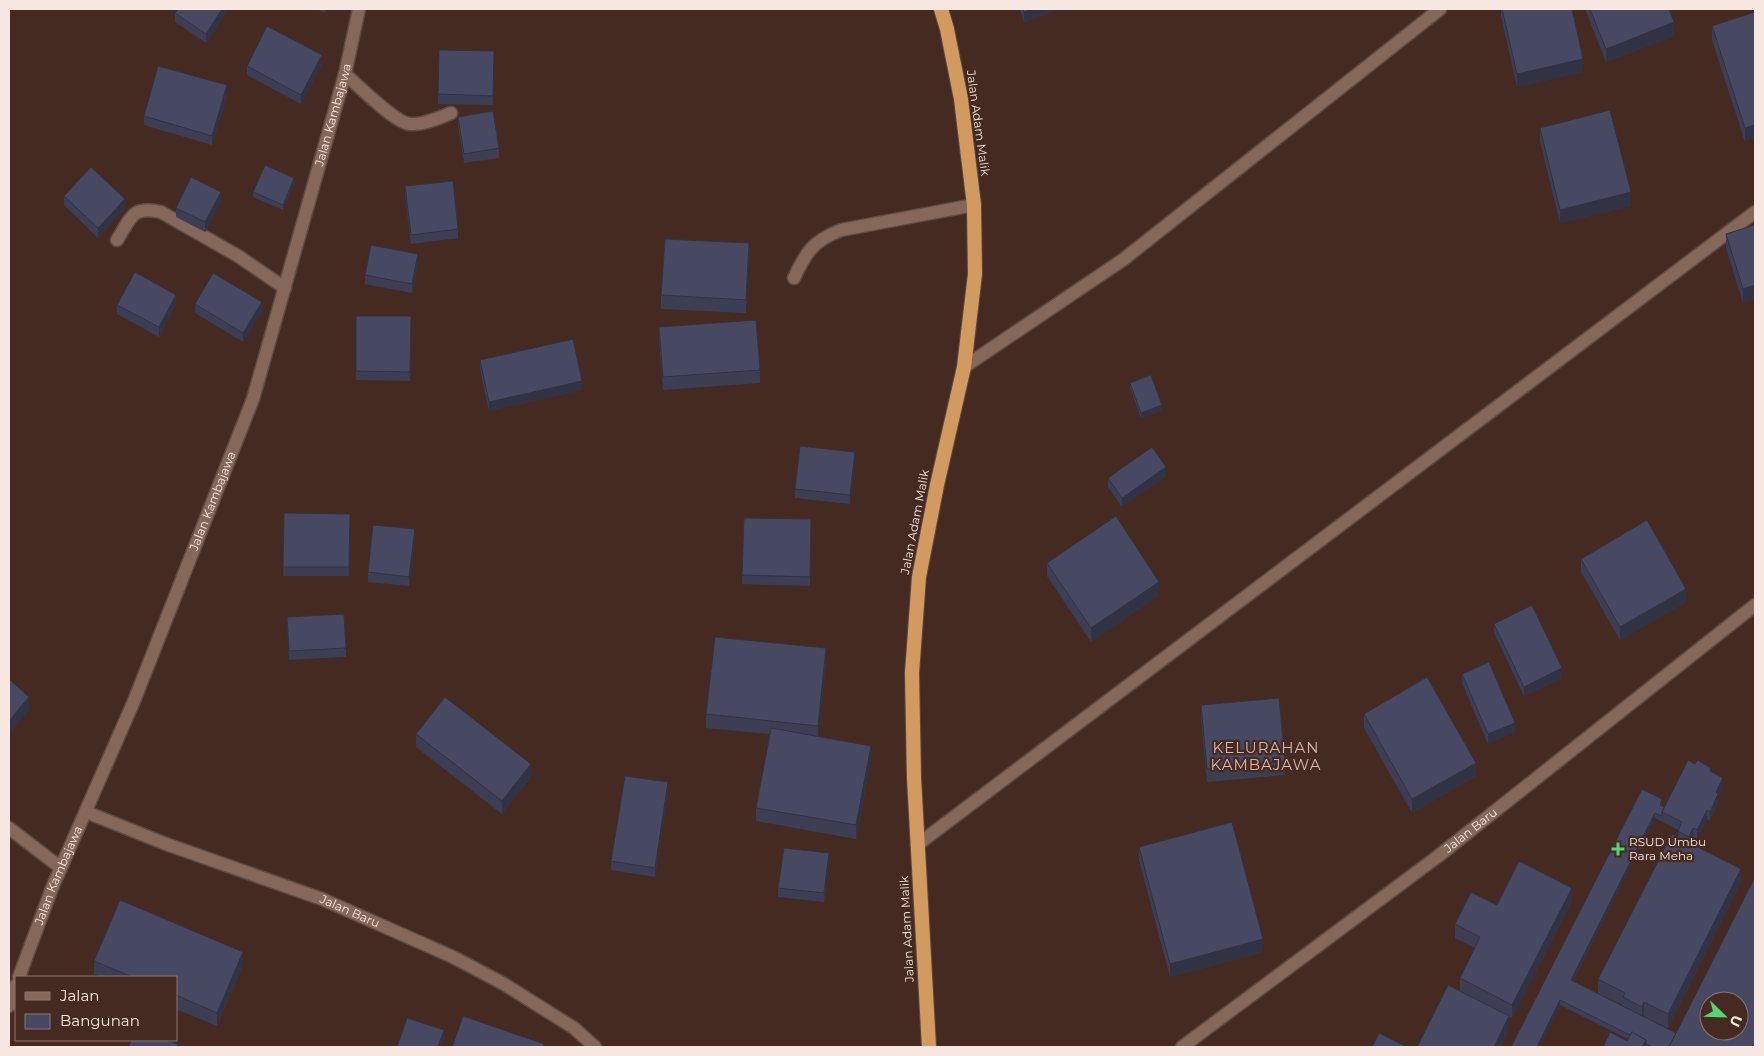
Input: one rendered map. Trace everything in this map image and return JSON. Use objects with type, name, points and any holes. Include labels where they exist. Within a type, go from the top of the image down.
[{"type":"highway","name":"Jalan Adam Malik","points":[[929,1047],[914,778],[912,673],[919,577],[937,485],[964,367],[974,274],[974,205],[961,100],[947,29],[941,9]]},
{"type":"street","name":"Jalan Kambajawa","points":[[19,976],[52,888],[134,701],[253,398],[345,74],[359,9]]},
{"type":"street","points":[[964,367],[1124,259],[1440,9]]},
{"type":"street","points":[[345,74],[396,118],[409,124],[436,119],[452,113]]},
{"type":"street","points":[[794,278],[805,255],[825,236],[841,230],[974,205]]},
{"type":"street","points":[[117,240],[134,213],[146,209],[161,212],[238,256],[285,288]]},
{"type":"street","points":[[918,845],[1755,212]]},
{"type":"street","name":"Jalan Baru","points":[[1182,1047],[1437,857],[1755,605]]},
{"type":"street","name":"Jalan Baru","points":[[86,812],[166,844],[322,899],[453,957],[504,984],[574,1028],[595,1047]]},
{"type":"street","points":[[9,828],[61,868]]},
{"type":"street","points":[[9,1006],[15,988]]},
{"type":"building","points":[[178,9],[222,9],[206,34],[175,13]]},
{"type":"building","points":[[1023,9],[1034,9],[1024,12]]},
{"type":"building","points":[[1502,9],[1572,9],[1583,59],[1517,74]]},
{"type":"building","points":[[1590,9],[1669,9],[1674,22],[1606,49]]},
{"type":"building","points":[[1755,12],[1755,125],[1745,128],[1712,26]]},
{"type":"building","points":[[267,26],[322,55],[301,95],[247,66]]},
{"type":"building","points":[[439,50],[494,51],[493,96],[438,94]]},
{"type":"building","points":[[158,66],[227,85],[212,136],[144,116]]},
{"type":"building","points":[[1610,110],[1631,192],[1560,210],[1540,128]]},
{"type":"building","points":[[493,111],[499,148],[464,154],[458,117]]},
{"type":"building","points":[[265,165],[294,178],[283,205],[253,192]]},
{"type":"building","points":[[91,167],[125,199],[98,228],[64,196]]},
{"type":"building","points":[[191,177],[221,192],[205,222],[176,208]]},
{"type":"building","points":[[453,181],[458,229],[411,235],[405,186]]},
{"type":"building","points":[[1755,225],[1755,285],[1743,289],[1726,234]]},
{"type":"building","points":[[665,239],[749,243],[746,300],[661,295]]},
{"type":"building","points":[[371,245],[418,254],[412,284],[365,275]]},
{"type":"building","points":[[135,272],[176,295],[159,327],[117,305]]},
{"type":"building","points":[[213,273],[262,302],[243,333],[195,304]]},
{"type":"building","points":[[356,316],[411,316],[410,372],[356,371]]},
{"type":"building","points":[[756,320],[760,370],[663,377],[659,327]]},
{"type":"building","points":[[573,339],[582,381],[489,402],[480,360]]},
{"type":"building","points":[[1151,375],[1162,405],[1141,413],[1130,383]]},
{"type":"building","points":[[800,446],[855,452],[850,495],[795,489]]},
{"type":"building","points":[[1152,447],[1166,467],[1122,498],[1108,478]]},
{"type":"building","points":[[284,513],[350,514],[349,567],[283,567]]},
{"type":"building","points":[[1116,516],[1159,582],[1091,628],[1047,563]]},
{"type":"building","points":[[744,518],[811,519],[810,577],[742,575]]},
{"type":"building","points":[[1647,520],[1686,589],[1620,627],[1581,559]]},
{"type":"building","points":[[373,525],[415,529],[409,577],[368,572]]},
{"type":"building","points":[[1532,605],[1562,668],[1524,687],[1494,624]]},
{"type":"building","points":[[344,614],[346,648],[289,651],[287,617]]},
{"type":"building","points":[[715,637],[826,648],[818,726],[706,714]]},
{"type":"building","points":[[1489,662],[1515,723],[1488,734],[1462,674]]},
{"type":"building","points":[[1427,677],[1476,763],[1412,799],[1364,714]]},
{"type":"building","points":[[9,679],[29,697],[9,721]]},
{"type":"building","points":[[445,697],[531,764],[502,801],[416,734]]},
{"type":"building","points":[[1279,698],[1285,761],[1207,769],[1201,705]]},
{"type":"building","points":[[771,728],[871,746],[856,825],[756,808]]},
{"type":"building","points":[[1688,760],[1695,764],[1697,760],[1711,768],[1710,771],[1723,778],[1716,792],[1718,794],[1710,812],[1707,810],[1697,830],[1693,828],[1689,837],[1678,831],[1682,822],[1662,812]]},
{"type":"building","points":[[625,776],[668,782],[655,868],[611,861]]},
{"type":"building","points":[[1642,789],[1662,799],[1660,805],[1664,807],[1662,816],[1655,813],[1571,980],[1676,1033],[1669,1047],[1653,1047],[1646,1044],[1646,1040],[1632,1032],[1630,1035],[1560,1000],[1537,1047],[1511,1047]]},
{"type":"building","points":[[1232,822],[1263,939],[1170,964],[1139,847]]},
{"type":"building","points":[[1672,834],[1741,869],[1668,1014],[1644,1002],[1642,1007],[1623,997],[1625,993],[1598,979]]},
{"type":"building","points":[[784,848],[829,853],[824,893],[778,888]]},
{"type":"building","points":[[1519,861],[1572,888],[1512,1005],[1460,978],[1480,937],[1455,924],[1471,892],[1497,905]]},
{"type":"building","points":[[1755,877],[1755,1047],[1669,1047]]},
{"type":"building","points":[[120,900],[243,952],[217,1013],[178,996],[178,976],[131,976],[94,961]]},
{"type":"building","points":[[1448,985],[1509,1016],[1494,1047],[1417,1047]]},
{"type":"building","points":[[463,1016],[544,1044],[543,1047],[452,1047]]},
{"type":"building","points":[[407,1018],[444,1030],[438,1047],[397,1047]]},
{"type":"building","points":[[1610,1032],[1627,1041],[1632,1032],[1646,1040],[1642,1047],[1603,1047]]},
{"type":"building","points":[[1379,1033],[1407,1047],[1372,1047]]},
{"type":"building","points":[[131,1041],[168,1041],[178,1044],[177,1047],[129,1047]]},
{"type":"place","name":"RSUD Umbu Rara Meha","points":[[1618,849]]},
{"type":"district","name":"KELURAHAN KAMBAJAWA","points":[[1266,756]]}]
